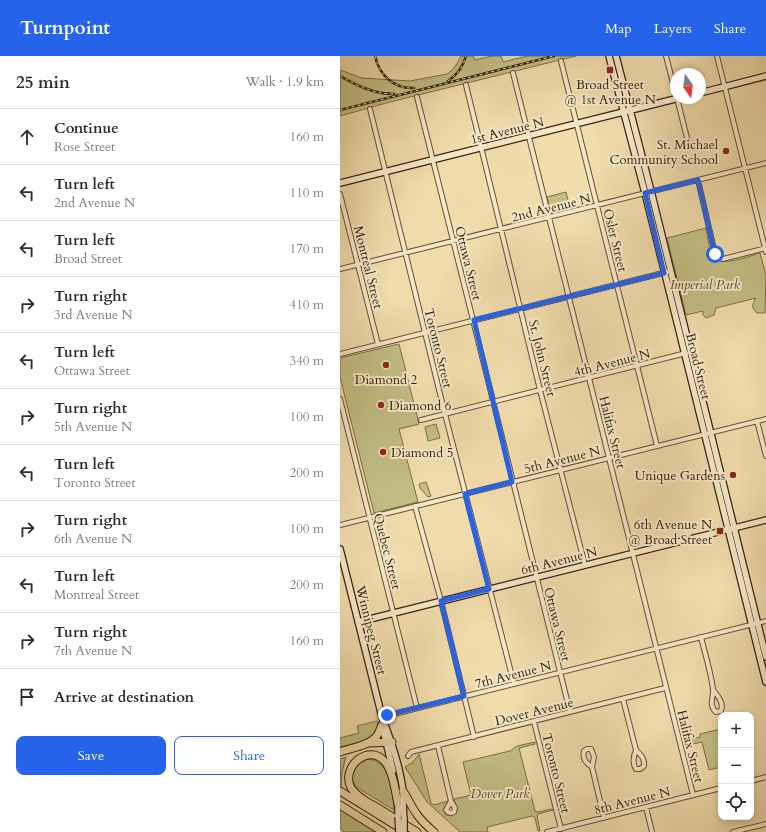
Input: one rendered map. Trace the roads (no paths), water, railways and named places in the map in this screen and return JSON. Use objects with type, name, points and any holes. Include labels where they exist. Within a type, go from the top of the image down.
[{"type":"highway","points":[[368,743],[378,736],[382,726]]},
{"type":"highway","points":[[340,752],[368,743],[389,742]]},
{"type":"highway","points":[[398,804],[391,774],[383,760],[376,756],[367,754],[356,758],[349,766],[347,774],[347,782],[349,787],[362,799],[417,832]]},
{"type":"highway","points":[[340,791],[405,832]]},
{"type":"highway","points":[[402,791],[410,801],[415,813],[434,832]]},
{"type":"highway","points":[[340,805],[383,832]]},
{"type":"main road","name":"Broad Street","points":[[609,56],[651,191],[691,352],[708,433],[766,682]]},
{"type":"main road","name":"Broad Street","points":[[616,56],[645,193],[664,273],[684,354],[708,433]]},
{"type":"main road","points":[[706,92],[766,76]]},
{"type":"main road","name":"1st Avenue N","points":[[340,182],[670,100]]},
{"type":"main road","name":"6th Avenue N","points":[[358,622],[766,520]]},
{"type":"main road","name":"Broad Street","points":[[731,529],[758,623],[766,657]]},
{"type":"main road","name":"Winnipeg Street","points":[[340,549],[402,791],[399,832]]},
{"type":"main road","name":"Winnipeg Street","points":[[382,717],[382,726],[389,742],[398,804],[405,832]]},
{"type":"street","points":[[666,56],[670,71]]},
{"type":"street","points":[[698,180],[715,254],[719,258],[723,259],[766,249],[717,56]]},
{"type":"street","name":"Osler Street","points":[[561,62],[657,446]]},
{"type":"street","name":"Halifax Street","points":[[513,73],[665,688],[693,795]]},
{"type":"street","name":"St. John Street","points":[[466,85],[540,390],[585,565]]},
{"type":"street","name":"Ottawa Street","points":[[417,98],[474,320],[512,482],[570,712]]},
{"type":"street","points":[[678,104],[687,138]]},
{"type":"street","name":"Toronto Street","points":[[370,109],[384,171],[514,684]]},
{"type":"street","name":"2nd Avenue N","points":[[340,269],[766,163]]},
{"type":"street","name":"Montreal Street","points":[[340,194],[378,344]]},
{"type":"street","points":[[340,354],[671,271]]},
{"type":"street","name":"4th Avenue N","points":[[421,420],[691,352]]},
{"type":"street","name":"Quebec Street","points":[[340,399],[417,708]]},
{"type":"street","name":"5th Avenue N","points":[[340,525],[766,419]]},
{"type":"street","points":[[757,421],[766,456]]},
{"type":"street","points":[[415,506],[441,601],[474,737]]},
{"type":"street","name":"7th Avenue N","points":[[382,717],[766,621]]},
{"type":"street","points":[[701,637],[713,690],[711,699],[713,710],[716,712],[721,711],[722,707],[719,697],[713,690]]},
{"type":"street","name":"Dover Avenue","points":[[408,756],[412,752],[665,688]]},
{"type":"street","points":[[623,699],[636,750]]},
{"type":"street","name":"Toronto Street","points":[[534,722],[561,829]]},
{"type":"street","points":[[438,746],[451,801]]},
{"type":"street","points":[[592,767],[604,818]]},
{"type":"street","points":[[754,780],[766,777]]},
{"type":"street","name":"8th Avenue N","points":[[547,832],[718,789]]},
{"type":"street","points":[[646,807],[652,832]]},
{"type":"street","points":[[733,832],[766,824]]},
{"type":"railway","points":[[375,56],[380,69],[388,80],[400,86],[414,88]]},
{"type":"railway","points":[[448,81],[459,70],[466,56]]},
{"type":"railway","points":[[340,110],[554,56]]},
{"type":"railway","points":[[340,76],[366,89],[380,93],[394,94]]},
{"type":"place","name":"Broad Street @ 1st Avenue N","points":[[610,70]]},
{"type":"place","name":"St. Michael Community School","points":[[726,151]]},
{"type":"place","name":"Diamond 2","points":[[386,365]]},
{"type":"place","name":"Diamond 6","points":[[381,405]]},
{"type":"place","name":"Diamond 5","points":[[383,452]]},
{"type":"place","name":"Unique Gardens","points":[[733,475]]},
{"type":"place","name":"6th Avenue N @ Broad Street","points":[[720,531]]},
{"type":"park label","name":"Imperial Park","points":[[705,284]]},
{"type":"park label","name":"Dover Park","points":[[500,793]]}]
